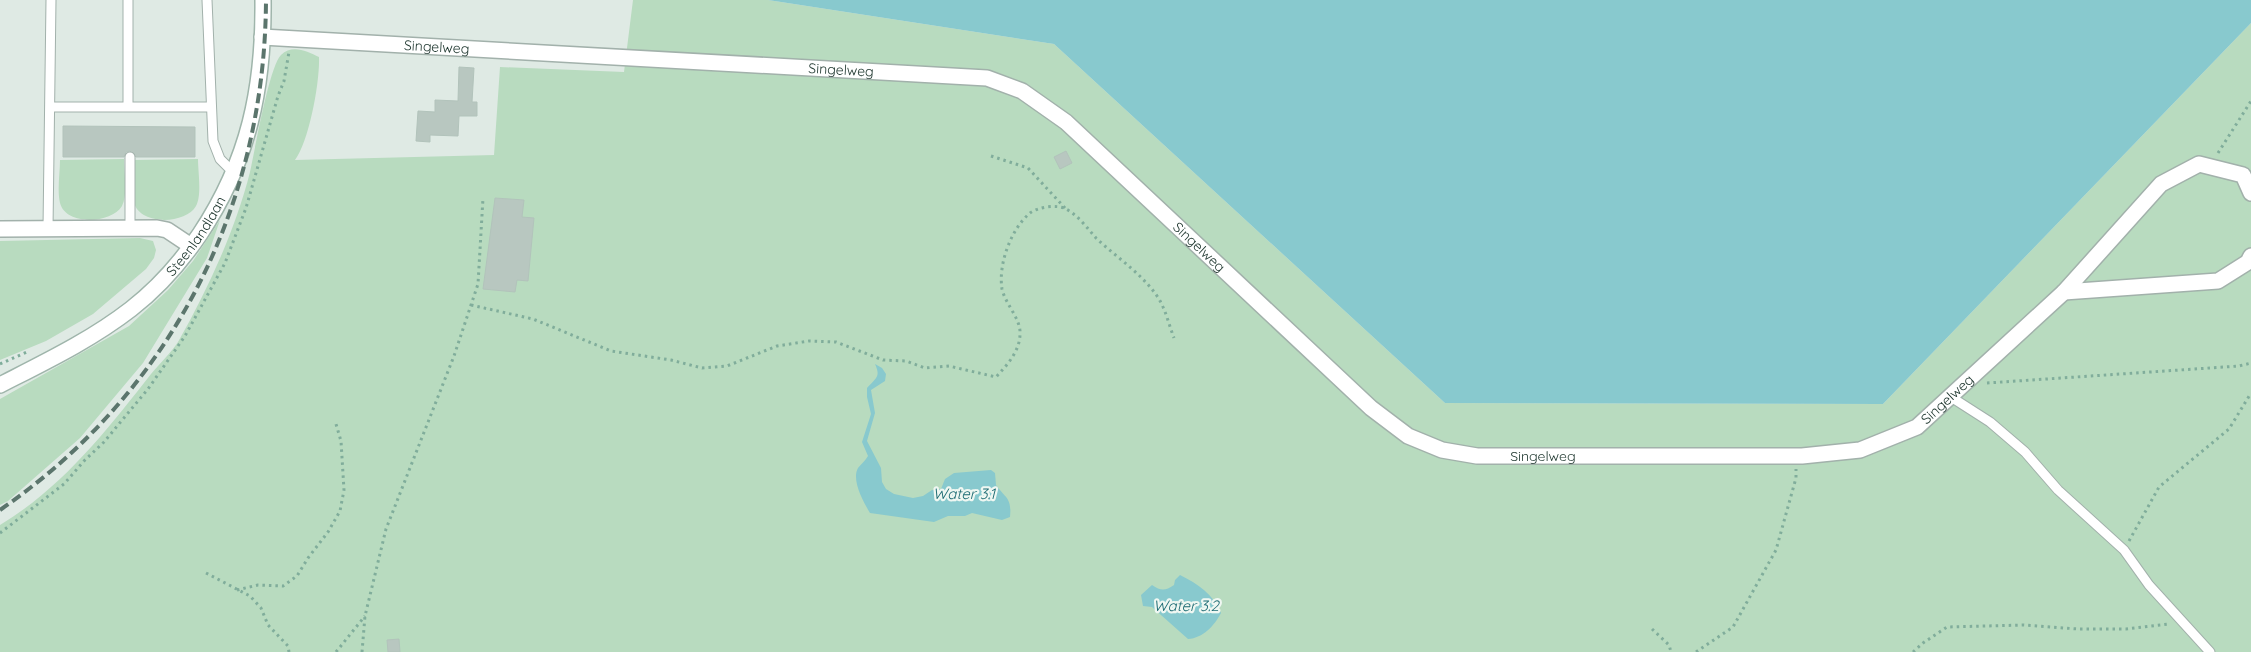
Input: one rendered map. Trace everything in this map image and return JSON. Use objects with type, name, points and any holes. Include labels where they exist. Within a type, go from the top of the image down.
[{"type":"street","name":"Steenlandlaan","points":[[0,385],[83,342],[117,320],[155,289],[191,246],[219,205],[234,173],[249,132],[255,108],[262,37],[263,0]]},
{"type":"street","name":"Singelweg","points":[[262,37],[987,78],[1022,91],[1066,122],[1371,408],[1408,436],[1442,450],[1477,456],[1795,456],[1860,450],[1917,427],[2064,292],[2161,184],[2199,164],[2243,175],[2251,192]]},
{"type":"street","points":[[0,229],[130,228],[167,230],[191,246]]},
{"type":"street","points":[[2064,292],[2218,281],[2248,262],[2251,256]]},
{"type":"lane","points":[[48,228],[51,0]]},
{"type":"lane","points":[[128,0],[128,107]]},
{"type":"lane","points":[[207,0],[211,107],[216,152],[220,159],[234,173]]},
{"type":"lane","points":[[50,107],[211,107]]},
{"type":"lane","points":[[130,157],[130,228]]},
{"type":"lane","points":[[1951,396],[1997,428],[2025,452],[2058,490],[2124,550],[2167,606],[2210,652]]},
{"type":"path","points":[[0,532],[64,484],[104,442],[148,389],[185,336],[225,263],[246,208],[284,81],[286,62],[293,38]]},
{"type":"path","points":[[2210,167],[2251,101]]},
{"type":"path","points":[[991,156],[1028,168],[1065,208],[1082,220],[1097,238],[1146,284],[1158,299],[1174,338]]},
{"type":"path","points":[[362,652],[366,616],[386,529],[454,356],[478,284],[483,198]]},
{"type":"path","points":[[471,304],[533,319],[611,351],[671,360],[702,368],[727,366],[778,346],[809,341],[836,342],[883,360],[906,361],[925,368],[949,366],[996,377],[1011,360],[1018,345],[1020,329],[1002,289],[1002,269],[1016,228],[1031,212],[1047,207],[1065,208]]},
{"type":"path","points":[[1964,384],[2239,366],[2251,363]]},
{"type":"path","points":[[2124,550],[2159,487],[2229,429],[2251,393]]},
{"type":"path","points":[[237,590],[258,585],[282,586],[297,576],[328,532],[340,511],[344,490],[341,441],[336,424]]},
{"type":"path","points":[[1696,652],[1733,627],[1776,550],[1796,478],[1795,456]]},
{"type":"path","points":[[206,573],[250,596],[262,608],[268,625],[288,646],[290,652]]},
{"type":"path","points":[[1913,652],[1923,643],[1947,628],[2024,625],[2078,629],[2126,629],[2166,626],[2171,623],[2167,606]]},
{"type":"path","points":[[336,652],[366,616]]},
{"type":"path","points":[[1652,629],[1669,645],[1672,652]]},
{"type":"green space","points":[[633,0],[768,0],[1054,44],[1445,403],[1883,404],[2251,23],[2251,652],[0,652],[0,525],[44,493],[83,456],[178,342],[220,259],[237,216],[250,172],[267,91],[276,63],[281,55],[295,49],[319,57],[318,81],[313,111],[305,140],[295,160],[494,155],[500,67],[624,72]]},
{"type":"green space","points":[[124,159],[125,195],[122,206],[116,212],[99,219],[89,220],[71,216],[64,210],[59,198],[60,160]]},
{"type":"green space","points":[[198,159],[199,196],[196,206],[191,212],[174,219],[164,220],[145,216],[138,210],[133,198],[134,160]]},
{"type":"green space","points":[[220,220],[207,258],[143,363],[80,438],[8,501],[0,505],[0,399],[129,326],[168,290],[193,261]]},
{"type":"green space","points":[[140,238],[153,241],[156,250],[154,258],[146,269],[93,314],[46,341],[0,360],[0,241]]},
{"type":"water","points":[[768,0],[2251,0],[2251,23],[1883,404],[1445,403],[1054,44]]},
{"type":"water","name":"Water 3.1","points":[[875,364],[882,368],[886,374],[885,381],[871,390],[875,413],[867,441],[881,468],[882,482],[886,489],[894,494],[913,498],[923,496],[932,490],[941,489],[945,479],[954,473],[991,470],[995,473],[996,485],[1009,502],[1010,517],[1002,520],[972,513],[965,516],[948,516],[934,522],[870,513],[859,491],[856,473],[868,456],[862,442],[871,414],[867,388],[878,372]]},
{"type":"water","name":"Water 3.2","points":[[1180,575],[1204,590],[1214,600],[1221,613],[1203,634],[1188,639],[1152,607],[1143,606],[1141,595],[1152,585],[1163,590],[1174,585],[1175,580]]},
{"type":"building","points":[[459,67],[474,68],[472,102],[477,102],[477,116],[459,116],[458,136],[430,135],[430,142],[416,141],[418,111],[435,112],[435,100],[458,101]]},
{"type":"building","points":[[63,126],[195,127],[195,157],[136,157],[130,151],[126,152],[124,157],[63,157]]},
{"type":"building","points":[[1066,151],[1072,163],[1060,169],[1054,157]]},
{"type":"building","points":[[495,198],[524,200],[522,217],[534,218],[528,281],[517,280],[515,292],[483,289]]},
{"type":"building","points":[[399,639],[400,652],[388,652],[387,640]]},
{"type":"railway","points":[[0,510],[60,463],[114,410],[159,351],[197,288],[226,221],[248,150],[261,77],[266,0]]}]
